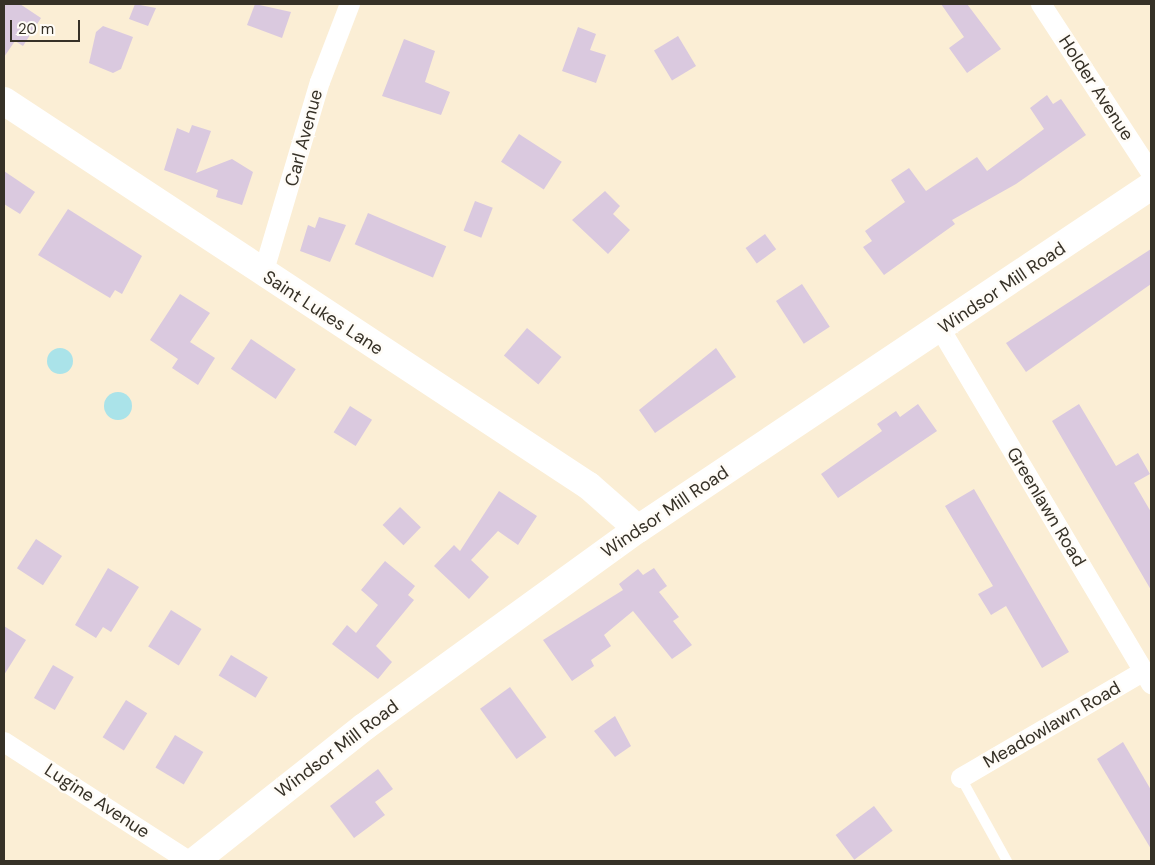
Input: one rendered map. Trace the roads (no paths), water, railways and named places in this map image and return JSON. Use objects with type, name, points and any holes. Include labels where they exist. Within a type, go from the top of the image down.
[{"type":"main road","name":"Saint Lukes Lane","points":[[4,101],[263,274],[589,486],[638,529]]},
{"type":"main road","name":"Windsor Mill Road","points":[[195,861],[364,727],[638,529],[941,330],[1151,186]]},
{"type":"street","name":"Carl Avenue","points":[[263,274],[320,82],[350,4]]},
{"type":"street","name":"Holder Avenue","points":[[1040,4],[1151,173]]},
{"type":"street","name":"Greenlawn Road","points":[[941,330],[1147,677]]},
{"type":"street","name":"Meadowlawn Road","points":[[961,778],[1147,677]]},
{"type":"street","name":"Lugine Avenue","points":[[4,742],[189,861]]},
{"type":"lane","points":[[961,778],[1007,861]]},
{"type":"water","points":[[60,348],[69,352],[73,361],[69,370],[60,374],[51,370],[47,361],[51,352]]},
{"type":"water","points":[[118,392],[128,396],[132,406],[128,416],[118,420],[108,416],[104,406],[108,396]]}]
